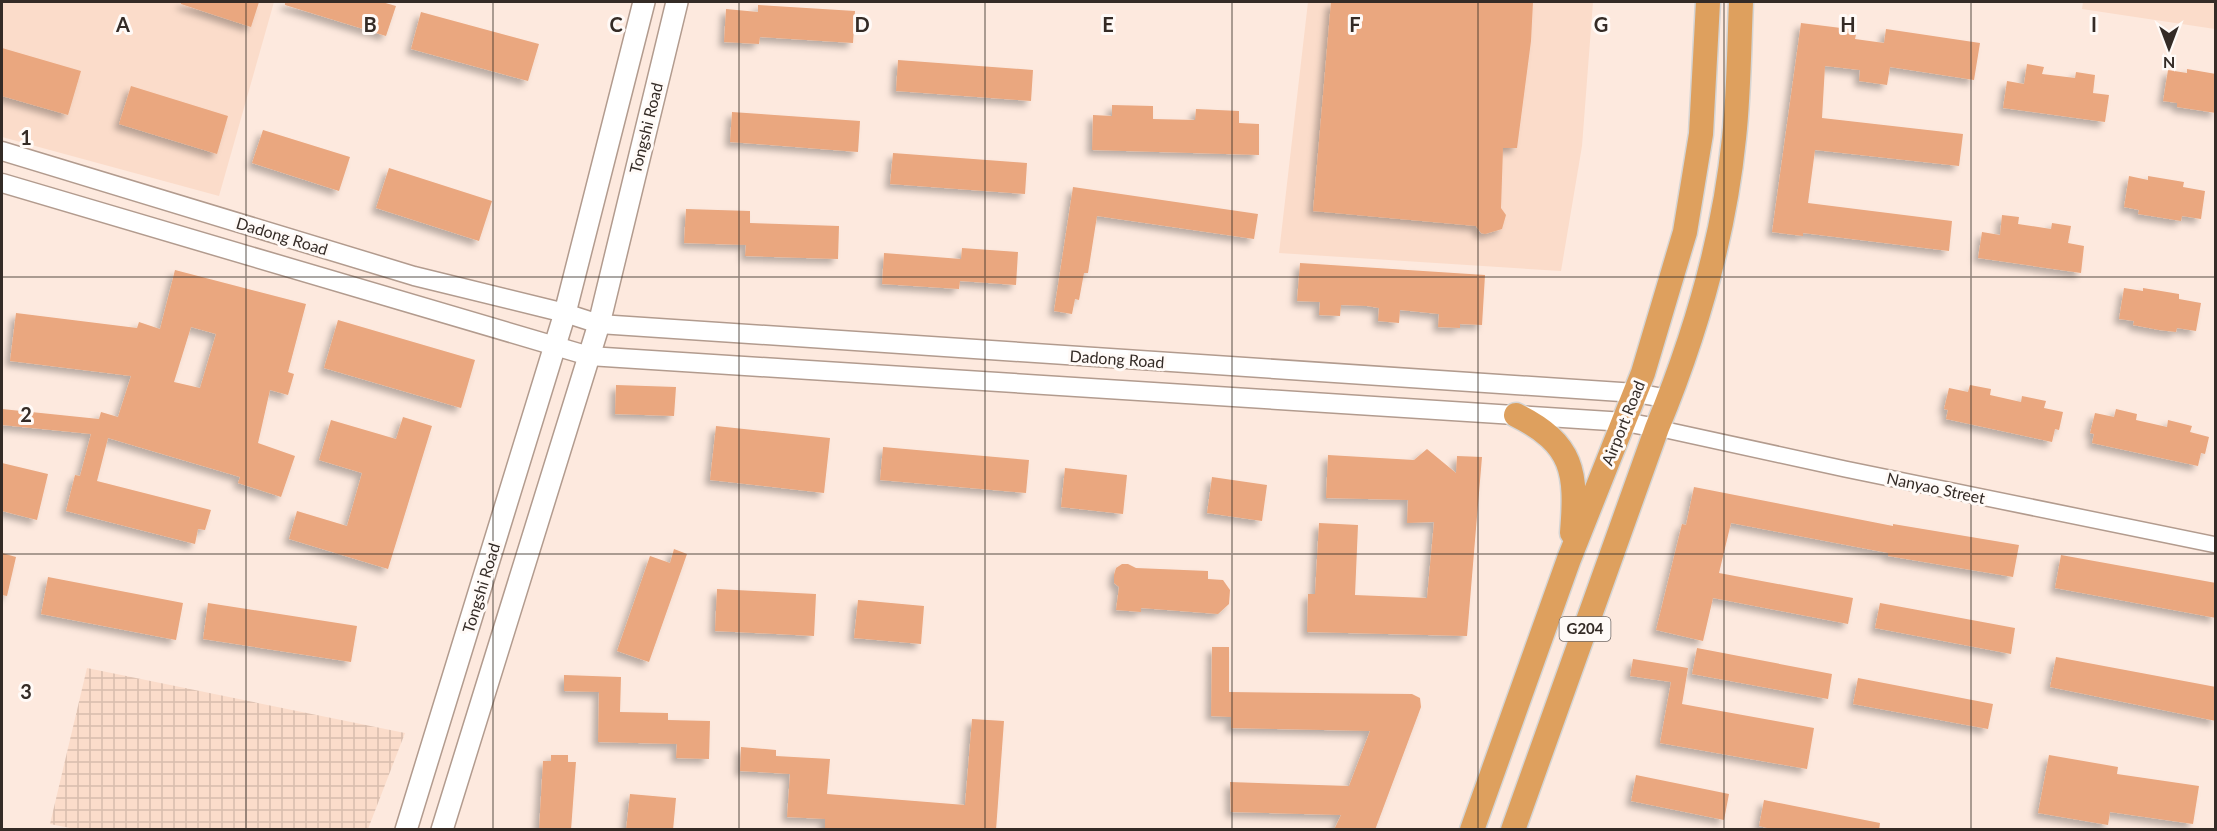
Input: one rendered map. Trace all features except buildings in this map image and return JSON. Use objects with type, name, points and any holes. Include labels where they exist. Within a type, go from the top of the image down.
[{"type":"highway","name":"Airport Road","points":[[1472,830],[1569,559],[1616,437],[1636,393],[1685,232],[1701,134],[1708,2]]},
{"type":"highway","name":"Airport Road","points":[[1513,830],[1669,399],[1695,323],[1718,240],[1734,138],[1741,2]]},
{"type":"highway","points":[[1516,416],[1540,427],[1558,444],[1570,465],[1574,486],[1574,504],[1569,559]]},
{"type":"main road","name":"Tongshi Road","points":[[406,830],[556,345],[644,2]]},
{"type":"main road","name":"Tongshi Road","points":[[442,830],[599,324],[677,2]]},
{"type":"street","name":"Dadong Road","points":[[2,151],[414,276],[565,313],[599,324],[1636,393],[1669,399]]},
{"type":"street","name":"Dadong Road","points":[[2,183],[589,356],[1624,422],[1657,429]]},
{"type":"street","name":"Nanyao Street","points":[[1657,429],[2216,545]]},
{"type":"shaded area","points":[[2,2],[274,2],[219,196],[2,137]]},
{"type":"shaded area","points":[[1308,2],[1593,2],[1582,146],[1561,271],[1279,253]]},
{"type":"shaded area","points":[[2083,2],[2215,2],[2215,29],[2082,9]]},
{"type":"shaded area","points":[[87,668],[405,733],[368,829],[80,830],[50,824]]}]
